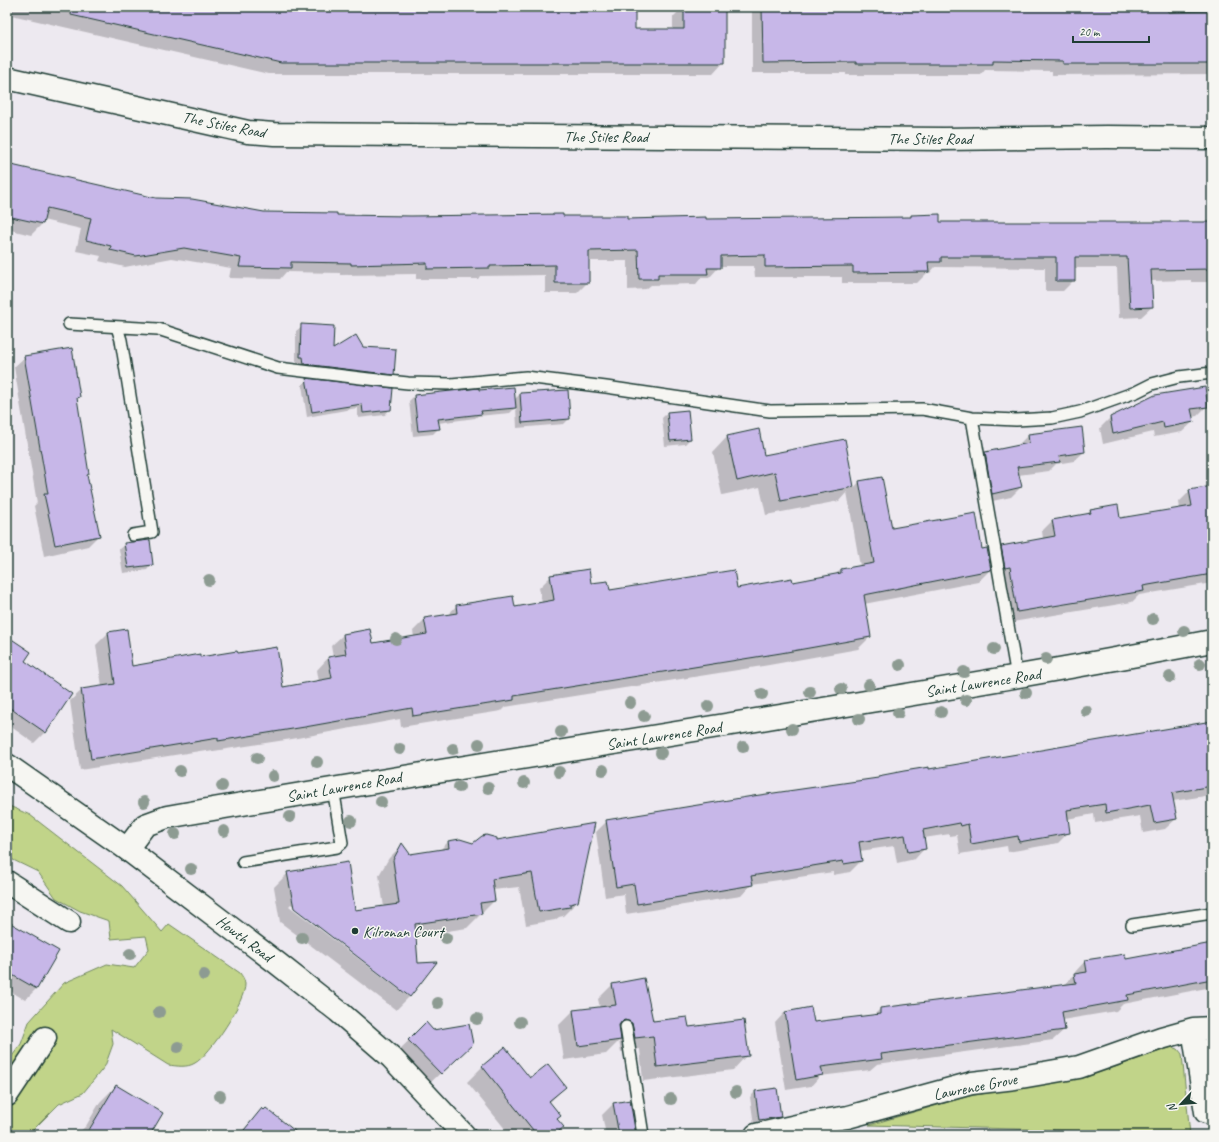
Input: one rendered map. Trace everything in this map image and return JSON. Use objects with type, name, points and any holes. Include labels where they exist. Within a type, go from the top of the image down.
[{"type":"street","name":"The Stiles Road","points":[[7,78],[248,132],[274,134],[944,139],[1107,137],[1212,138]]},
{"type":"street","name":"Saint Lawrence Road","points":[[127,849],[145,825],[167,817],[333,788],[1112,661],[1212,641]]},
{"type":"street","name":"Howth Road","points":[[7,765],[127,849],[277,962],[338,1011],[391,1057],[464,1135]]},
{"type":"street","points":[[7,882],[69,922]]},
{"type":"street","name":"Lawrence Grove","points":[[756,1135],[810,1123],[848,1117],[972,1082],[1015,1078],[1079,1067],[1161,1038],[1202,1029],[1206,1112]]},
{"type":"street","points":[[7,1095],[45,1038]]},
{"type":"lane","points":[[69,324],[158,329],[278,368],[408,383],[451,384],[526,377],[770,411],[922,409],[972,418],[1016,420],[1052,418],[1080,412],[1136,392],[1152,384],[1179,377],[1212,373]]},
{"type":"lane","points":[[117,326],[121,340],[152,532],[133,535]]},
{"type":"lane","points":[[972,418],[1017,677]]},
{"type":"lane","points":[[243,862],[337,847],[342,843],[333,788]]},
{"type":"lane","points":[[1132,925],[1212,913]]},
{"type":"lane","points":[[626,1026],[644,1135]]},
{"type":"green space","points":[[7,805],[30,815],[122,886],[162,932],[169,924],[240,973],[245,984],[240,1002],[218,1039],[201,1058],[192,1065],[168,1065],[111,1029],[113,1044],[105,1066],[83,1093],[59,1104],[28,1135],[7,1135],[7,1063],[21,1044],[29,1022],[64,983],[107,964],[134,968],[149,949],[146,936],[111,939],[109,921],[80,911],[56,898],[38,872],[7,857]]},
{"type":"green space","points":[[1172,1047],[1178,1049],[1182,1054],[1190,1135],[1135,1135],[1052,1130],[869,1125],[969,1096],[1087,1077]]},
{"type":"building","points":[[72,7],[302,7],[302,9],[348,9],[384,7],[635,7],[635,29],[684,29],[684,7],[725,7],[725,63],[281,63],[71,15]]},
{"type":"building","points":[[762,7],[916,7],[916,9],[935,10],[999,10],[999,7],[1168,7],[1168,12],[1212,11],[1212,64],[1063,64],[1063,61],[993,60],[993,64],[856,64],[856,62],[763,63]]},
{"type":"building","points":[[7,164],[156,198],[192,199],[264,212],[411,216],[563,214],[563,216],[627,216],[627,219],[706,217],[706,219],[911,217],[911,215],[940,214],[940,222],[1212,222],[1212,269],[1151,270],[1153,307],[1130,308],[1127,257],[1075,257],[1075,281],[1056,281],[1056,257],[941,257],[941,262],[928,262],[929,272],[853,273],[853,266],[765,267],[765,255],[721,256],[721,268],[707,268],[708,274],[658,274],[658,279],[639,279],[638,250],[589,251],[589,283],[555,283],[555,265],[427,269],[427,263],[351,265],[351,263],[291,262],[291,268],[239,267],[241,258],[184,248],[136,256],[110,250],[111,246],[86,240],[91,218],[47,208],[43,224],[7,216]]},
{"type":"building","points":[[301,324],[334,326],[333,349],[356,335],[363,347],[396,349],[394,375],[304,364],[303,357],[300,357]]},
{"type":"building","points":[[72,348],[80,397],[77,398],[89,474],[87,475],[100,536],[55,545],[44,494],[48,494],[24,356]]},
{"type":"building","points":[[306,378],[393,388],[391,410],[363,413],[362,404],[312,412]]},
{"type":"building","points":[[514,387],[516,408],[481,411],[482,414],[438,419],[440,429],[418,431],[414,395],[479,388],[479,390]]},
{"type":"building","points":[[1205,387],[1208,407],[1191,409],[1194,422],[1164,428],[1163,422],[1113,434],[1110,417],[1155,395]]},
{"type":"building","points":[[568,390],[570,419],[522,423],[520,393]]},
{"type":"building","points":[[688,410],[691,439],[670,441],[667,412]]},
{"type":"building","points":[[1082,427],[1085,452],[1059,456],[1060,462],[1017,467],[1022,487],[992,494],[985,452],[1029,443],[1028,434]]},
{"type":"building","points":[[759,429],[764,455],[845,439],[854,487],[781,501],[775,472],[737,481],[727,436]]},
{"type":"building","points":[[882,477],[892,528],[976,513],[982,549],[987,548],[991,570],[864,595],[871,637],[514,696],[514,700],[413,716],[412,708],[218,741],[218,738],[91,759],[81,689],[115,684],[108,632],[127,629],[132,666],[200,654],[200,657],[277,647],[283,687],[332,678],[328,657],[346,654],[343,634],[370,629],[373,643],[427,634],[424,618],[457,613],[456,605],[513,596],[515,607],[554,600],[550,575],[589,569],[591,583],[608,581],[610,590],[734,570],[737,588],[792,578],[793,582],[841,573],[841,569],[874,563],[859,481]]},
{"type":"building","points":[[1212,486],[1212,574],[1143,586],[1144,591],[1017,612],[1010,567],[1005,568],[1001,546],[1055,536],[1052,520],[1091,513],[1090,510],[1118,505],[1120,518],[1192,506],[1189,490]]},
{"type":"building","points":[[150,540],[153,565],[128,568],[124,543]]},
{"type":"building","points":[[7,636],[31,652],[25,661],[72,694],[46,733],[7,706]]},
{"type":"building","points":[[1212,721],[1212,786],[1172,793],[1177,819],[1154,823],[1150,805],[1106,813],[1105,804],[1067,810],[1070,833],[1019,842],[1018,836],[971,844],[968,824],[961,826],[960,823],[923,830],[926,849],[908,852],[905,835],[859,842],[862,861],[844,864],[843,861],[751,876],[753,885],[637,904],[634,884],[616,887],[606,820],[753,796],[878,778],[878,776],[904,771],[929,767],[929,769]]},
{"type":"building","points":[[595,823],[578,902],[570,904],[570,907],[539,912],[532,873],[492,879],[495,901],[480,903],[482,914],[415,924],[418,963],[437,962],[410,997],[294,908],[287,872],[348,862],[355,910],[399,904],[393,860],[402,843],[410,854],[449,848],[448,841],[460,839],[473,843],[482,836],[486,835],[497,838],[497,840]]},
{"type":"building","points":[[7,921],[59,951],[37,989],[7,972]]},
{"type":"building","points":[[1212,943],[1212,979],[1127,995],[1128,1000],[1062,1012],[1065,1030],[881,1054],[882,1059],[821,1067],[823,1075],[796,1080],[785,1012],[811,1007],[814,1022],[880,1014],[880,1008],[1076,983],[1074,974],[1087,972],[1085,960],[1125,954],[1126,959]]},
{"type":"building","points":[[644,978],[653,1021],[687,1017],[689,1027],[744,1020],[749,1056],[657,1067],[653,1036],[635,1038],[632,1023],[625,1020],[619,1025],[621,1040],[578,1046],[573,1010],[616,1005],[612,984]]},
{"type":"building","points":[[426,1022],[433,1030],[469,1024],[473,1044],[441,1074],[408,1040]]},
{"type":"building","points":[[505,1047],[530,1078],[548,1064],[566,1087],[549,1101],[561,1116],[557,1119],[564,1127],[554,1135],[537,1135],[482,1066]]},
{"type":"building","points":[[116,1085],[163,1113],[150,1135],[86,1135]]},
{"type":"building","points":[[777,1088],[781,1117],[759,1120],[755,1091]]},
{"type":"building","points":[[630,1100],[636,1135],[619,1135],[613,1103]]},
{"type":"building","points":[[262,1108],[264,1110],[266,1108],[300,1135],[240,1135]]},
{"type":"place","name":"Kilronan Court","points":[[355,931]]}]
